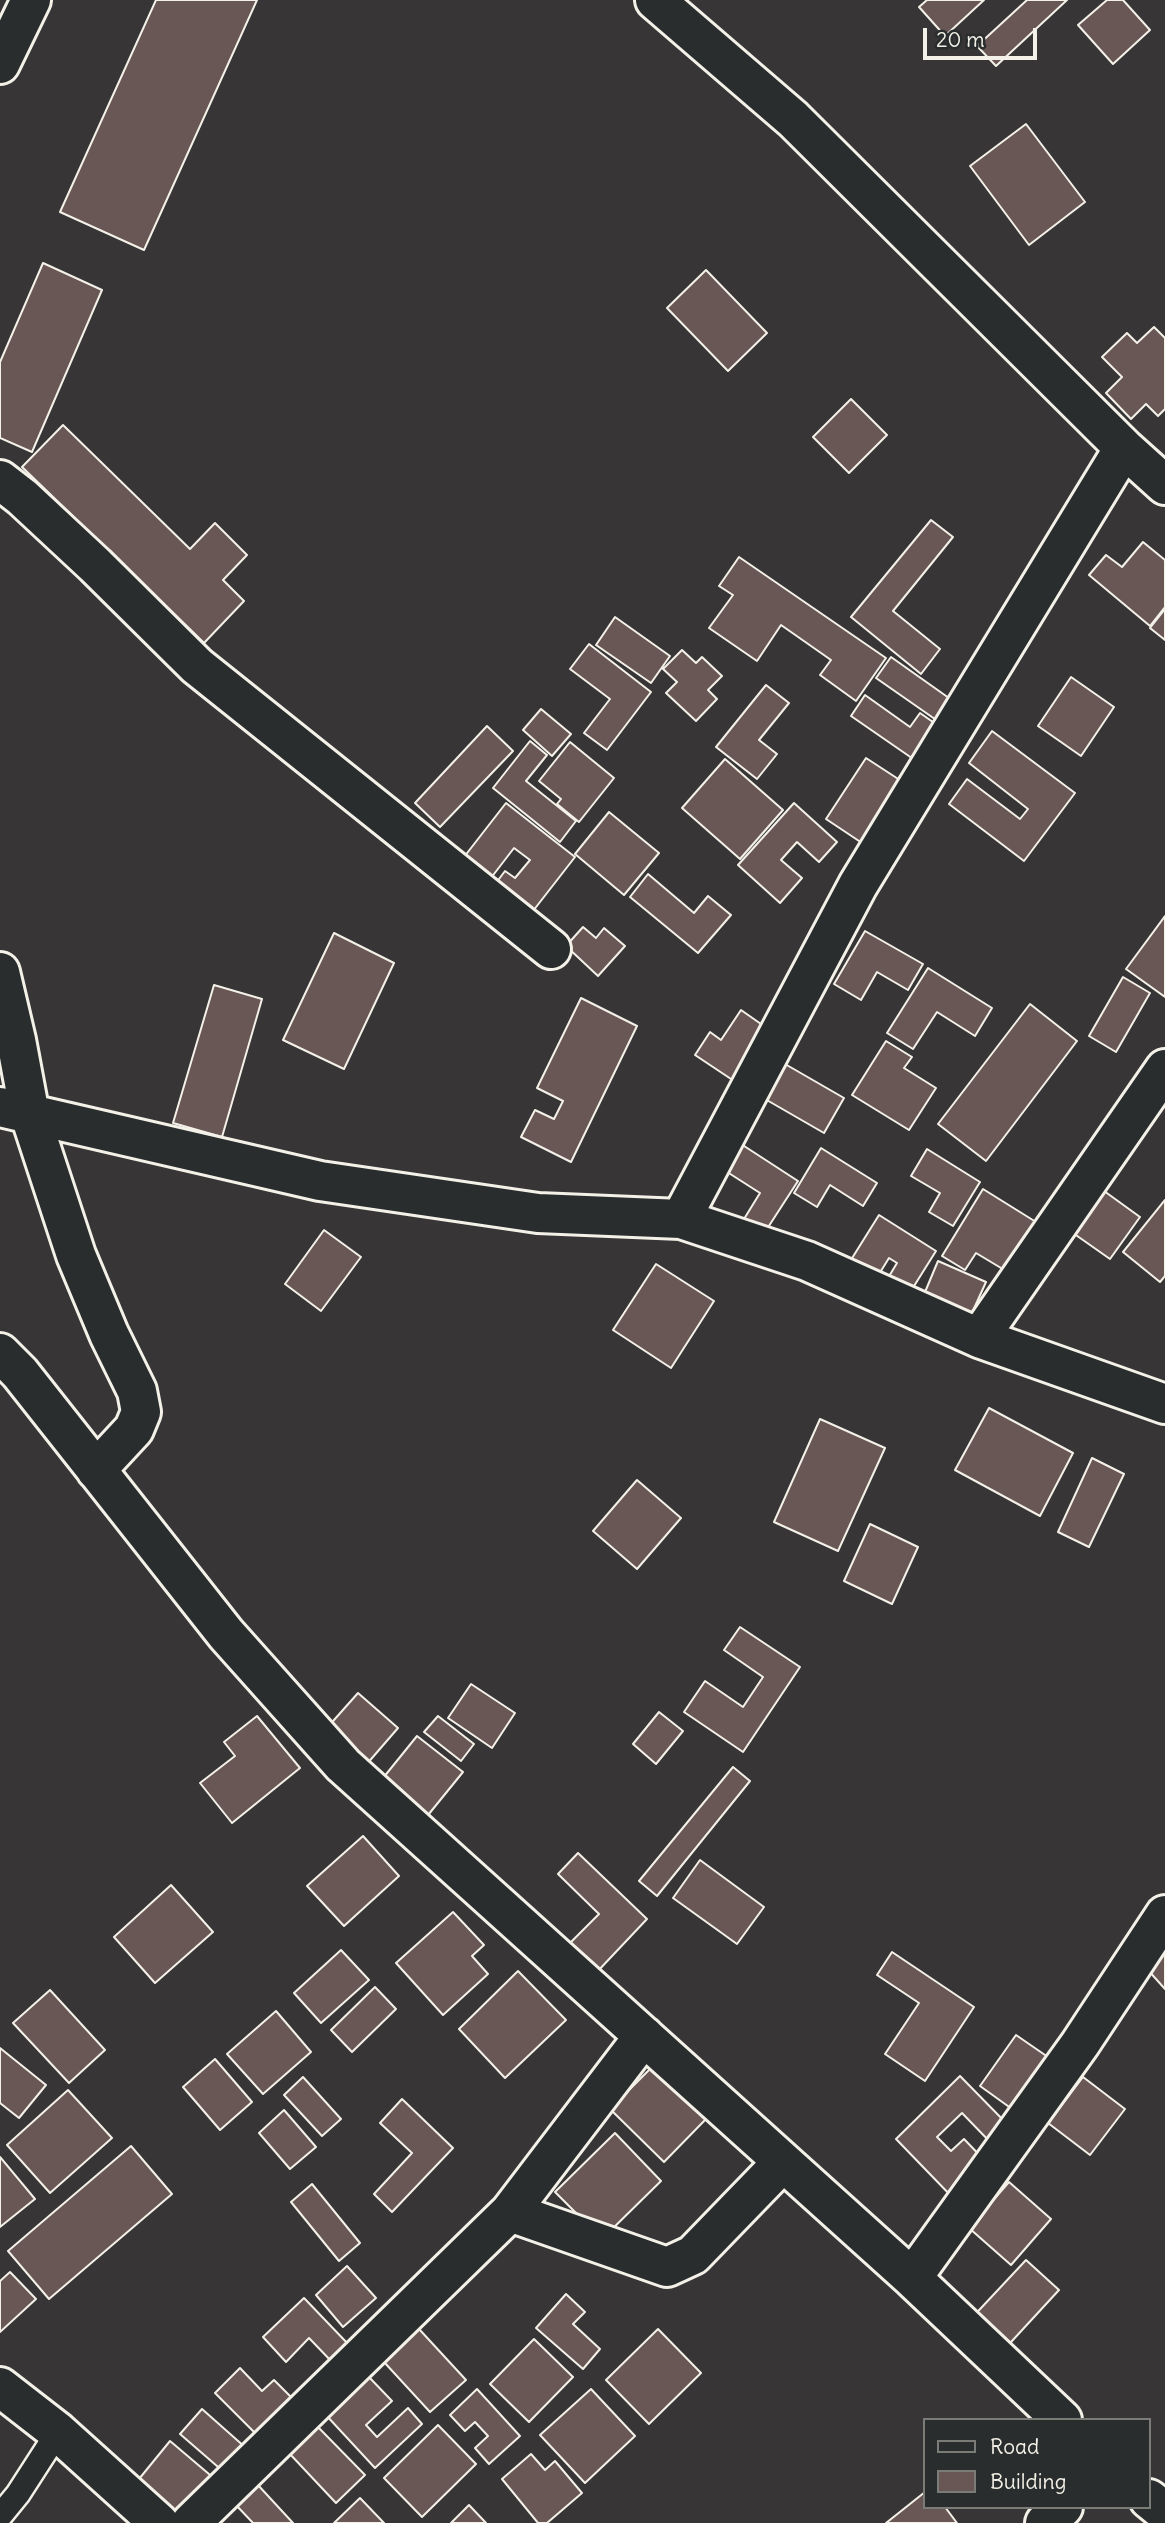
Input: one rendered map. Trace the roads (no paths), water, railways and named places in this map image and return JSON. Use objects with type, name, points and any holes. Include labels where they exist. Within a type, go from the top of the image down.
[{"type":"street","points":[[0,64],[31,0]]},
{"type":"street","points":[[655,0],[793,119],[1124,448],[1165,485]]},
{"type":"street","points":[[681,1219],[858,885],[1124,448]]},
{"type":"street","points":[[0,480],[95,565],[197,666],[551,949]]},
{"type":"street","points":[[0,972],[16,1040],[15,1111],[109,1334],[137,1391],[141,1412],[134,1429],[96,1471]]},
{"type":"street","points":[[979,1338],[1165,1069]]},
{"type":"street","points":[[15,1111],[320,1181],[538,1213],[681,1219],[807,1261],[979,1338],[1159,1391]]},
{"type":"street","points":[[0,1353],[20,1373],[226,1634],[343,1765],[912,2278],[1060,2418]]},
{"type":"street","points":[[912,2278],[1080,2044],[1165,1915]]},
{"type":"street","points":[[191,2523],[510,2212],[644,2036]]},
{"type":"street","points":[[510,2212],[667,2267],[693,2255],[783,2162]]},
{"type":"street","points":[[0,2387],[58,2432],[159,2523]]},
{"type":"street","points":[[1151,2501],[1165,2512]]},
{"type":"street","points":[[1045,2523],[1061,2509]]},
{"type":"lane","points":[[0,2516],[19,2494],[58,2432]]}]
